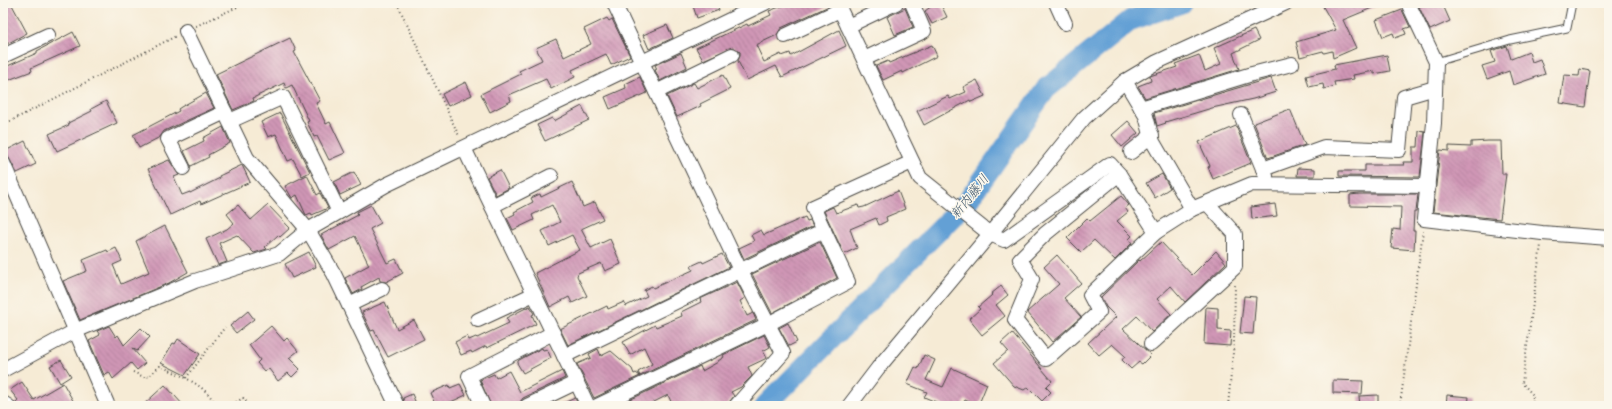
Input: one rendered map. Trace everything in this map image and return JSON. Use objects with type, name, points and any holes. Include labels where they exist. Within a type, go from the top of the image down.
[{"type":"street","points":[[614,3],[740,270],[783,353],[736,406]]},
{"type":"street","points":[[3,370],[75,332],[195,281],[279,254],[308,230],[386,185],[764,3]]},
{"type":"street","points":[[848,26],[896,3]]},
{"type":"street","points":[[864,59],[924,31],[912,3]]},
{"type":"street","points":[[1056,3],[1066,23]]},
{"type":"street","points":[[1408,3],[1436,62],[1434,123],[1424,218],[1542,233],[1609,238]]},
{"type":"street","points":[[850,406],[985,231],[1084,118],[1125,81],[1157,62],[1281,4]]},
{"type":"street","points":[[785,36],[839,6],[920,178],[985,231],[1004,240],[1110,164],[1119,174],[1156,232]]},
{"type":"street","points":[[186,31],[248,158],[308,230],[334,274],[397,406]]},
{"type":"street","points":[[3,56],[48,35]]},
{"type":"street","points":[[656,92],[732,55]]},
{"type":"street","points":[[1142,108],[1252,74],[1292,64]]},
{"type":"street","points":[[1125,81],[1146,116],[1153,142],[1192,210]]},
{"type":"street","points":[[1263,169],[1324,147],[1400,150],[1404,97],[1435,88]]},
{"type":"street","points":[[183,168],[168,139],[227,116],[283,97],[339,212]]},
{"type":"street","points":[[1241,115],[1270,184]]},
{"type":"street","points":[[1131,152],[1152,135]]},
{"type":"street","points":[[464,148],[588,406]]},
{"type":"street","points":[[597,406],[768,324],[848,282],[814,207],[912,162]]},
{"type":"street","points":[[3,163],[108,406]]},
{"type":"street","points":[[1119,174],[1045,234],[1020,259],[1032,279],[1015,320],[1046,359],[1099,312],[1090,295],[1156,232],[1192,210],[1207,203],[1252,184],[1428,186]]},
{"type":"street","points":[[492,206],[551,176]]},
{"type":"street","points":[[1151,344],[1235,267],[1234,234],[1207,203]]},
{"type":"street","points":[[564,356],[824,230]]},
{"type":"street","points":[[349,305],[382,289]]},
{"type":"street","points":[[478,320],[534,294]]},
{"type":"street","points":[[483,406],[469,376],[552,333]]},
{"type":"street","points":[[527,406],[577,382]]},
{"type":"street","points":[[3,402],[8,406]]},
{"type":"lane","points":[[1436,62],[1510,40],[1566,28],[1572,3]]},
{"type":"path","points":[[3,125],[186,31],[246,3]]},
{"type":"path","points":[[397,3],[464,148]]},
{"type":"path","points":[[1400,406],[1424,218]]},
{"type":"path","points":[[1532,406],[1533,394],[1522,383],[1542,233]]},
{"type":"path","points":[[1228,406],[1234,342],[1235,267]]},
{"type":"path","points":[[186,378],[225,327]]},
{"type":"path","points":[[133,372],[146,378],[160,366],[201,387],[214,402],[215,406]]},
{"type":"path","points":[[229,406],[243,398],[250,406]]},
{"type":"building","points":[[3,3],[11,3],[27,33],[3,46]]},
{"type":"building","points":[[692,3],[717,3],[719,10],[697,18]]},
{"type":"building","points":[[790,3],[829,3],[829,6],[781,28],[777,35],[756,45],[764,62],[781,54],[782,56],[790,53],[791,56],[839,30],[846,46],[782,77],[776,66],[747,80],[738,61],[740,52],[733,47],[703,60],[696,48],[747,24],[748,26],[771,15],[769,11]]},
{"type":"building","points":[[936,3],[940,3],[947,17],[932,24],[925,11]]},
{"type":"building","points":[[1321,3],[1384,3],[1343,20],[1356,48],[1333,58],[1332,51],[1324,53],[1323,51],[1300,57],[1296,42],[1336,30]]},
{"type":"building","points":[[1428,3],[1442,3],[1450,21],[1430,30],[1419,7]]},
{"type":"building","points":[[905,8],[913,27],[895,35],[887,17]]},
{"type":"building","points":[[1402,10],[1410,27],[1404,29],[1406,34],[1395,38],[1393,33],[1383,37],[1376,20]]},
{"type":"building","points":[[607,18],[609,21],[612,19],[630,56],[611,65],[606,54],[572,70],[575,77],[551,89],[546,79],[509,95],[511,101],[490,112],[481,94],[521,74],[519,71],[542,60],[536,48],[556,39],[564,57],[591,44],[584,29]]},
{"type":"building","points":[[667,25],[673,38],[649,49],[643,35]]},
{"type":"building","points":[[1254,30],[1259,40],[1233,53],[1239,69],[1145,98],[1138,86],[1151,81],[1150,76],[1177,67],[1175,64],[1199,55],[1205,71],[1221,64],[1214,48]]},
{"type":"building","points":[[73,32],[80,46],[31,68],[32,71],[3,82],[3,68],[37,53],[37,51]]},
{"type":"building","points":[[290,38],[296,51],[294,52],[320,101],[316,103],[326,124],[330,122],[345,153],[329,160],[317,136],[314,137],[307,122],[309,121],[292,85],[286,88],[284,83],[253,98],[254,101],[233,110],[216,74]]},
{"type":"building","points":[[932,45],[937,56],[903,73],[902,71],[883,80],[876,66],[888,61],[889,63]]},
{"type":"building","points":[[1507,46],[1511,59],[1529,52],[1532,62],[1540,59],[1545,74],[1513,85],[1509,71],[1487,79],[1482,66],[1495,62],[1491,51]]},
{"type":"building","points":[[681,53],[687,67],[660,81],[655,70],[657,69],[655,65]]},
{"type":"building","points":[[1387,55],[1390,71],[1374,74],[1374,71],[1353,75],[1354,79],[1334,82],[1335,86],[1324,89],[1323,84],[1309,87],[1306,76],[1335,69],[1334,65]]},
{"type":"building","points":[[1580,69],[1590,71],[1585,107],[1560,103],[1564,75],[1579,76]]},
{"type":"building","points":[[723,75],[730,89],[700,104],[701,106],[677,117],[667,96],[694,83],[697,88]]},
{"type":"building","points":[[640,77],[647,93],[610,109],[605,97],[626,88],[625,84]]},
{"type":"building","points":[[1271,78],[1276,92],[1253,99],[1212,108],[1165,122],[1166,123],[1157,126],[1154,113]]},
{"type":"building","points":[[977,80],[985,96],[971,102],[970,100],[924,125],[917,111],[948,96],[950,99],[966,92],[963,87]]},
{"type":"building","points":[[466,82],[472,95],[448,106],[442,94]]},
{"type":"building","points":[[206,93],[214,108],[164,131],[160,137],[139,148],[133,135],[179,111],[178,109],[181,107]]},
{"type":"building","points":[[106,101],[117,123],[57,151],[49,134],[69,125],[68,123],[92,111],[91,109]]},
{"type":"building","points":[[582,106],[589,120],[545,141],[537,125],[552,118],[554,121]]},
{"type":"building","points":[[1290,109],[1305,145],[1268,158],[1254,123]]},
{"type":"building","points":[[280,113],[310,172],[302,176],[293,159],[288,161],[276,134],[268,137],[261,122]]},
{"type":"building","points":[[1128,121],[1138,133],[1122,147],[1112,135]]},
{"type":"building","points":[[1236,126],[1251,163],[1213,179],[1208,167],[1210,166],[1199,142]]},
{"type":"building","points":[[223,127],[230,143],[208,155],[209,157],[191,166],[184,151],[204,141],[203,138]]},
{"type":"building","points":[[1419,131],[1425,132],[1420,177],[1339,176],[1339,171],[1365,171],[1365,165],[1404,165],[1403,162],[1413,162],[1413,147],[1418,147]]},
{"type":"building","points":[[25,141],[36,164],[17,173],[5,151]]},
{"type":"building","points":[[1501,141],[1502,174],[1506,174],[1500,219],[1433,212],[1440,150],[1449,151],[1449,146],[1471,147],[1471,142]]},
{"type":"building","points":[[169,160],[179,175],[174,177],[182,195],[190,193],[220,178],[219,176],[242,165],[250,182],[201,204],[200,201],[170,215],[148,169]]},
{"type":"building","points":[[1298,168],[1315,169],[1315,176],[1297,176]]},
{"type":"building","points":[[500,170],[509,188],[496,195],[487,177]]},
{"type":"building","points":[[354,172],[361,185],[340,195],[334,182]]},
{"type":"building","points":[[1162,174],[1170,188],[1155,198],[1146,183]]},
{"type":"building","points":[[307,175],[317,195],[320,193],[328,208],[312,215],[311,213],[306,215],[297,195],[292,198],[285,186]]},
{"type":"building","points":[[572,182],[583,207],[595,202],[603,219],[581,229],[591,248],[610,239],[621,264],[605,271],[601,263],[578,273],[577,276],[587,296],[572,303],[569,297],[550,307],[535,273],[580,250],[572,235],[549,246],[542,231],[560,222],[552,205],[532,215],[534,220],[513,230],[507,218],[515,214],[514,212],[533,202],[531,198],[540,194],[541,197]]},
{"type":"building","points":[[898,191],[905,209],[886,217],[887,221],[879,225],[876,218],[850,229],[857,248],[844,254],[824,211],[833,207],[836,213],[858,205],[859,208],[864,207]]},
{"type":"building","points":[[1418,194],[1416,212],[1414,212],[1414,250],[1391,248],[1393,229],[1400,230],[1401,207],[1350,206],[1350,195]]},
{"type":"building","points":[[1121,196],[1129,205],[1125,208],[1128,212],[1117,221],[1132,236],[1129,239],[1132,243],[1115,260],[1094,240],[1081,252],[1067,238],[1087,218],[1090,221]]},
{"type":"building","points":[[1275,204],[1277,216],[1252,219],[1251,207]]},
{"type":"building","points":[[238,205],[251,220],[268,205],[290,228],[280,237],[278,235],[265,247],[267,249],[254,253],[237,235],[219,243],[227,262],[218,265],[206,239],[227,229],[234,223],[227,214]]},
{"type":"building","points":[[371,205],[381,223],[370,229],[387,263],[396,259],[403,273],[386,282],[380,281],[379,277],[361,287],[362,289],[353,294],[345,278],[369,265],[355,236],[329,250],[321,235],[358,215],[357,212]]},
{"type":"building","points":[[805,217],[807,221],[810,220],[813,226],[744,259],[739,248],[754,241],[751,235],[761,230],[764,235]]},
{"type":"building","points":[[165,226],[188,272],[169,283],[80,320],[63,281],[87,271],[83,260],[116,248],[122,261],[113,265],[121,284],[149,272],[136,241]]},
{"type":"building","points":[[820,242],[837,278],[772,313],[752,274]]},
{"type":"building","points":[[1161,242],[1192,275],[1216,251],[1226,263],[1185,302],[1171,286],[1157,299],[1171,314],[1152,332],[1137,316],[1123,329],[1151,355],[1142,364],[1139,362],[1131,369],[1122,360],[1125,356],[1112,344],[1099,355],[1088,343],[1116,317],[1106,307],[1101,297],[1139,260],[1140,261]]},
{"type":"building","points":[[309,252],[316,267],[292,278],[285,264]]},
{"type":"building","points":[[722,254],[729,267],[568,345],[560,329],[607,306],[608,309],[624,302],[626,306],[647,296],[644,290],[652,286],[653,288],[693,270],[691,266],[702,261],[703,263]]},
{"type":"building","points":[[1057,255],[1081,283],[1064,298],[1081,317],[1052,342],[1027,312],[1059,284],[1044,267]]},
{"type":"building","points":[[737,282],[745,298],[740,301],[747,316],[753,313],[756,320],[640,376],[638,372],[652,364],[644,347],[630,355],[623,342],[655,325],[656,327],[682,316],[681,312],[701,302],[700,299]]},
{"type":"building","points":[[1001,286],[1008,295],[996,305],[1005,316],[982,335],[969,319],[980,309],[978,307]]},
{"type":"building","points":[[1244,296],[1256,297],[1253,334],[1240,333]]},
{"type":"building","points":[[385,302],[397,329],[414,320],[424,339],[388,357],[374,330],[371,331],[362,312]]},
{"type":"building","points":[[530,306],[534,314],[532,315],[536,324],[487,348],[486,346],[472,353],[471,351],[461,355],[455,342],[467,336],[469,340],[476,337],[477,338],[509,323],[506,318]]},
{"type":"building","points":[[1206,307],[1218,308],[1218,330],[1231,331],[1230,346],[1204,344]]},
{"type":"building","points":[[248,311],[254,319],[236,333],[230,326]]},
{"type":"building","points":[[788,323],[797,342],[789,346],[779,328]]},
{"type":"building","points":[[109,326],[116,337],[118,335],[124,345],[141,328],[150,337],[137,351],[132,348],[145,363],[137,370],[131,363],[113,379],[109,372],[104,375],[89,341],[100,335],[97,331]]},
{"type":"building","points":[[271,326],[284,341],[287,338],[298,351],[289,358],[300,369],[292,377],[288,373],[278,381],[269,369],[264,371],[257,363],[260,360],[249,345]]},
{"type":"building","points":[[1012,333],[1052,381],[1046,387],[1051,392],[1042,401],[1028,387],[1024,390],[1014,386],[994,363],[1008,351],[1001,343]]},
{"type":"building","points":[[764,335],[770,347],[763,351],[767,358],[748,367],[752,376],[741,387],[731,392],[734,396],[726,406],[673,406],[668,395],[646,406],[617,406],[700,366],[702,371],[718,362],[724,357],[723,355]]},
{"type":"building","points":[[178,339],[200,354],[185,375],[161,363],[173,343],[175,344]]},
{"type":"building","points":[[542,348],[543,350],[547,349],[551,358],[523,373],[517,363],[519,360]]},
{"type":"building","points":[[598,349],[601,356],[611,351],[632,369],[634,374],[636,373],[640,376],[594,398],[577,364],[591,358],[589,354]]},
{"type":"building","points":[[924,355],[935,360],[926,380],[943,387],[952,368],[987,384],[978,406],[965,400],[962,406],[946,406],[924,397],[927,392],[907,384],[915,367],[918,369]]},
{"type":"building","points":[[61,360],[71,376],[60,383],[50,366]]},
{"type":"building","points":[[509,371],[520,392],[562,371],[565,378],[523,398],[517,406],[491,406],[480,380],[494,374],[496,378]]},
{"type":"building","points":[[1333,380],[1363,381],[1362,394],[1333,393]]},
{"type":"building","points":[[22,382],[34,400],[63,383],[76,406],[16,406],[18,400],[10,390]]},
{"type":"building","points":[[460,384],[466,395],[442,406],[436,406],[430,393],[449,385],[450,388]]},
{"type":"building","points":[[165,385],[184,406],[142,406]]},
{"type":"building","points":[[412,394],[417,406],[405,406],[403,398]]},
{"type":"building","points":[[1378,395],[1378,406],[1360,406],[1359,396]]},
{"type":"building","points":[[1447,395],[1469,397],[1468,406],[1446,406]]},
{"type":"building","points":[[575,398],[579,406],[557,406]]},
{"type":"waterway","name":"新内藤川","points":[[765,406],[967,202],[1046,89],[1131,20],[1181,3]]}]
